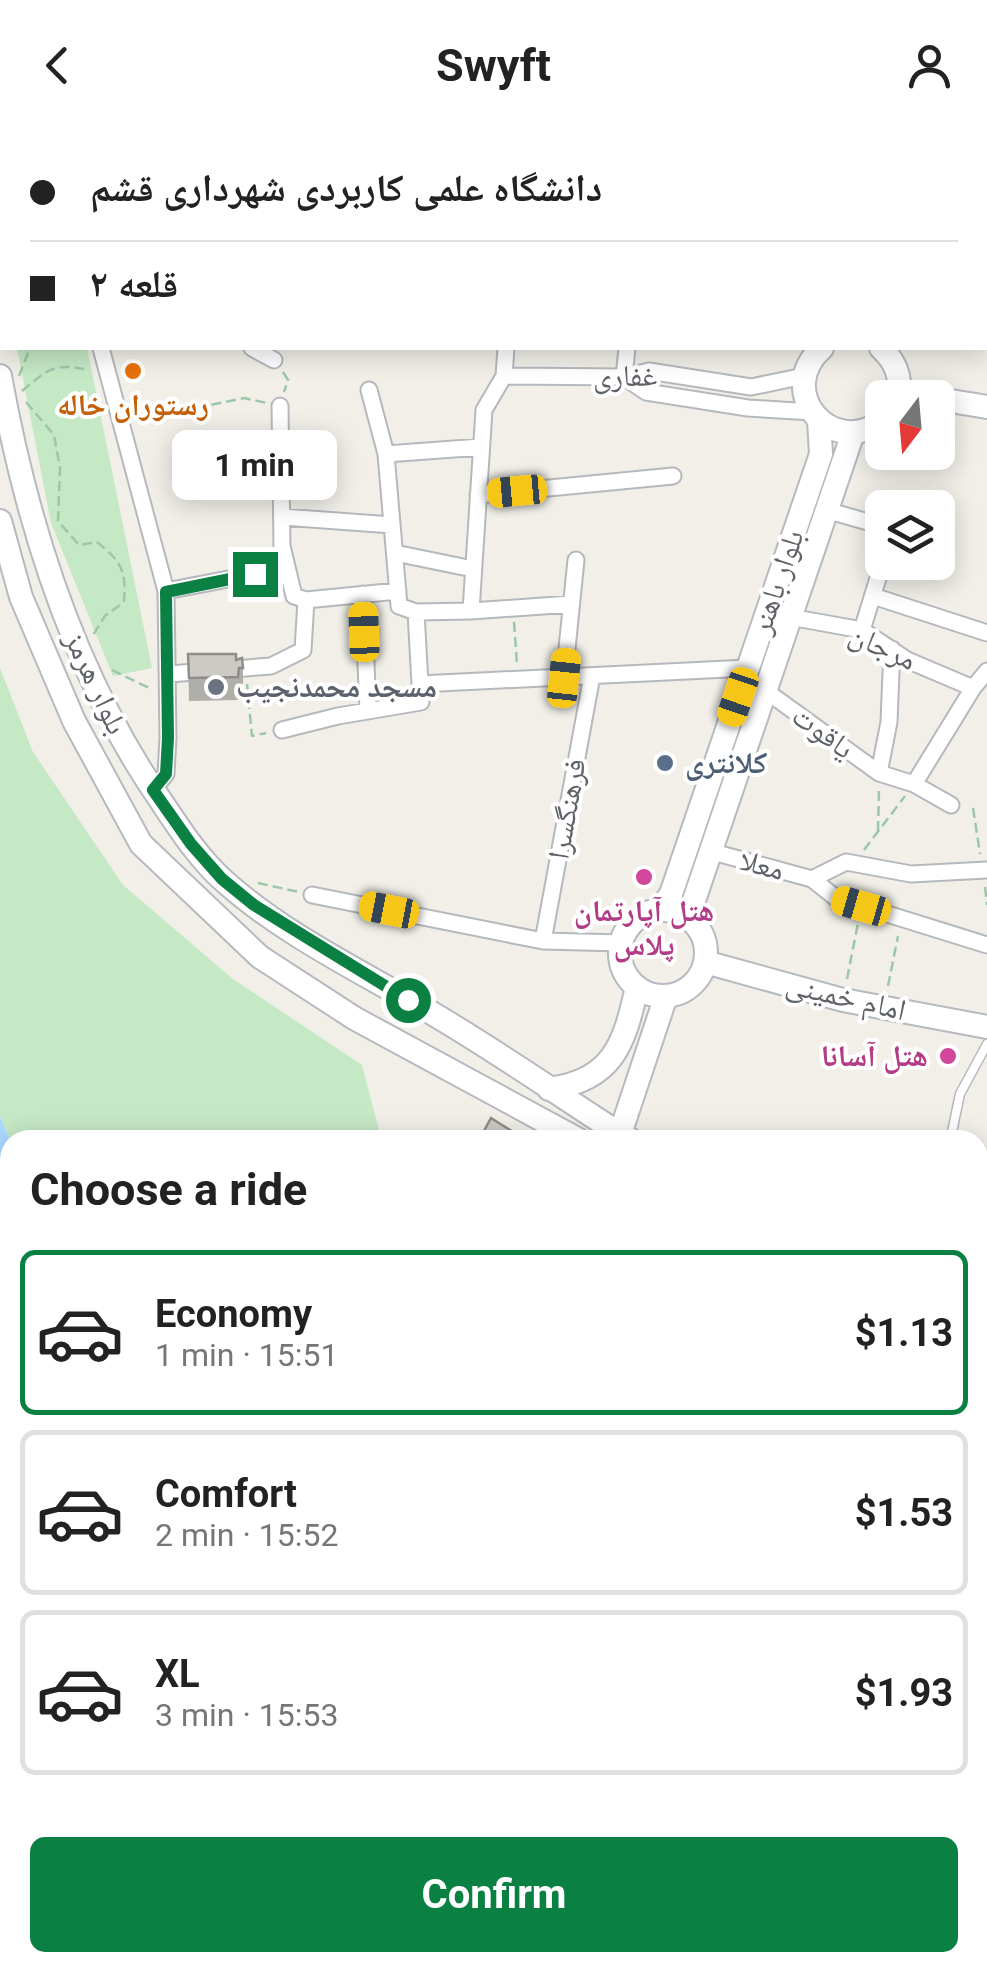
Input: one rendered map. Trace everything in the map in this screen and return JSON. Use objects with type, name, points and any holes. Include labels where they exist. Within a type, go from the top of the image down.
[{"type":"main road","points":[[804,376],[819,350]]},
{"type":"main road","points":[[883,350],[896,367],[897,380]]},
{"type":"main road","name":"بلوار هرمز","points":[[0,376],[15,462],[57,598],[112,725],[191,844],[222,879],[254,905],[615,1130]]},
{"type":"main road","name":"بلوار باهنر","points":[[660,910],[671,894],[821,454],[816,416],[806,401],[804,376]]},
{"type":"main road","points":[[955,402],[987,407]]},
{"type":"main road","points":[[816,416],[830,428],[853,433],[865,430]]},
{"type":"main road","name":"بلوار باهنر","points":[[688,918],[853,433]]},
{"type":"main road","name":"بلوار هرمز","points":[[0,521],[21,597],[74,722],[140,844],[260,956],[354,1018],[560,1130]]},
{"type":"main road","points":[[660,910],[688,918],[704,938],[706,962],[695,982],[666,996],[637,987],[622,967],[621,943],[625,933],[639,917],[660,910]]},
{"type":"main road","name":"امام خمینی","points":[[706,962],[843,1000],[987,1027]]},
{"type":"main road","points":[[354,1018],[373,1019],[380,1012],[386,1001],[379,983]]},
{"type":"main road","points":[[549,1088],[589,1079],[610,1062],[629,1022],[637,987]]},
{"type":"main road","points":[[628,1130],[666,996]]},
{"type":"main road","points":[[415,1052],[410,1039],[412,1027],[419,1018],[437,1016]]},
{"type":"street","points":[[103,350],[166,592],[166,774],[153,790]]},
{"type":"street","points":[[256,350],[274,360]]},
{"type":"street","points":[[471,611],[487,401],[504,376],[506,350]]},
{"type":"street","points":[[626,350],[624,378],[646,392],[816,416]]},
{"type":"street","name":"غفاری","points":[[504,376],[624,378],[649,371],[751,387],[804,376]]},
{"type":"street","points":[[369,390],[386,454],[399,606],[416,612],[571,604]]},
{"type":"street","points":[[280,406],[285,568],[294,596],[306,600],[398,591]]},
{"type":"street","points":[[386,454],[481,447]]},
{"type":"street","points":[[478,494],[673,476]]},
{"type":"street","points":[[826,510],[865,521]]},
{"type":"street","points":[[283,518],[392,525]]},
{"type":"street","points":[[395,553],[473,569]]},
{"type":"street","points":[[564,678],[576,560]]},
{"type":"street","points":[[166,592],[285,568]]},
{"type":"street","points":[[862,630],[878,580]]},
{"type":"street","points":[[363,594],[368,710]]},
{"type":"street","points":[[873,596],[987,633]]},
{"type":"street","points":[[169,674],[271,666],[304,650],[306,600]]},
{"type":"street","points":[[282,730],[421,702],[416,612]]},
{"type":"street","name":"مرجان","points":[[790,618],[862,630],[908,660],[973,688]]},
{"type":"street","points":[[880,773],[889,722],[892,649]]},
{"type":"street","points":[[420,684],[748,668]]},
{"type":"street","points":[[914,784],[987,671]]},
{"type":"street","name":"فرهنگسرا","points":[[543,941],[592,676]]},
{"type":"street","name":"یاقوت","points":[[766,691],[880,773],[914,784],[951,805]]},
{"type":"street","name":"معلا","points":[[712,852],[812,878],[836,898],[987,945]]},
{"type":"street","points":[[812,878],[846,862],[911,874],[987,870]]},
{"type":"street","points":[[312,895],[543,941],[621,943]]},
{"type":"lane","points":[[950,1130],[960,1094],[987,1044]]},
{"type":"path","points":[[29,350],[18,378],[20,392],[54,435],[60,468],[58,521],[79,545],[97,542],[106,549],[126,576],[124,602],[105,616],[89,642]]},
{"type":"path","points":[[122,424],[244,398],[280,406],[288,380],[274,360]]},
{"type":"path","points":[[15,397],[45,369],[75,367],[109,375]]},
{"type":"path","points":[[514,608],[518,680]]},
{"type":"path","points":[[108,668],[168,698]]},
{"type":"path","points":[[245,668],[252,736],[282,730]]},
{"type":"path","points":[[878,832],[880,773]]},
{"type":"path","points":[[854,863],[914,784]]},
{"type":"path","points":[[255,882],[312,895]]},
{"type":"path","points":[[843,1000],[861,906]]},
{"type":"path","points":[[883,1008],[902,918]]},
{"type":"green space","points":[[17,350],[87,350],[152,668],[113,676],[51,523]]},
{"type":"green space","points":[[0,668],[33,752],[123,885],[233,979],[362,1065],[379,1130],[6,1130],[0,1116]]},
{"type":"building","points":[[188,654],[236,654],[236,660],[242,658],[243,668],[239,668],[238,677],[189,678]]},
{"type":"building","points":[[491,1118],[510,1130],[484,1130]]},
{"type":"place","name":"رستوران خاله","points":[[133,371]]},
{"type":"place","name":"مسجد محمدنجیب","points":[[216,687]]},
{"type":"place","name":"کلانتری","points":[[665,763]]},
{"type":"place","name":"هتل آپارتمان پلاس","points":[[644,877]]},
{"type":"place","name":"هتل آسانا","points":[[948,1056]]},
{"type":"route","points":[[255,574],[166,592],[166,774],[153,790],[191,844],[222,879],[254,905],[408,1000]]}]
